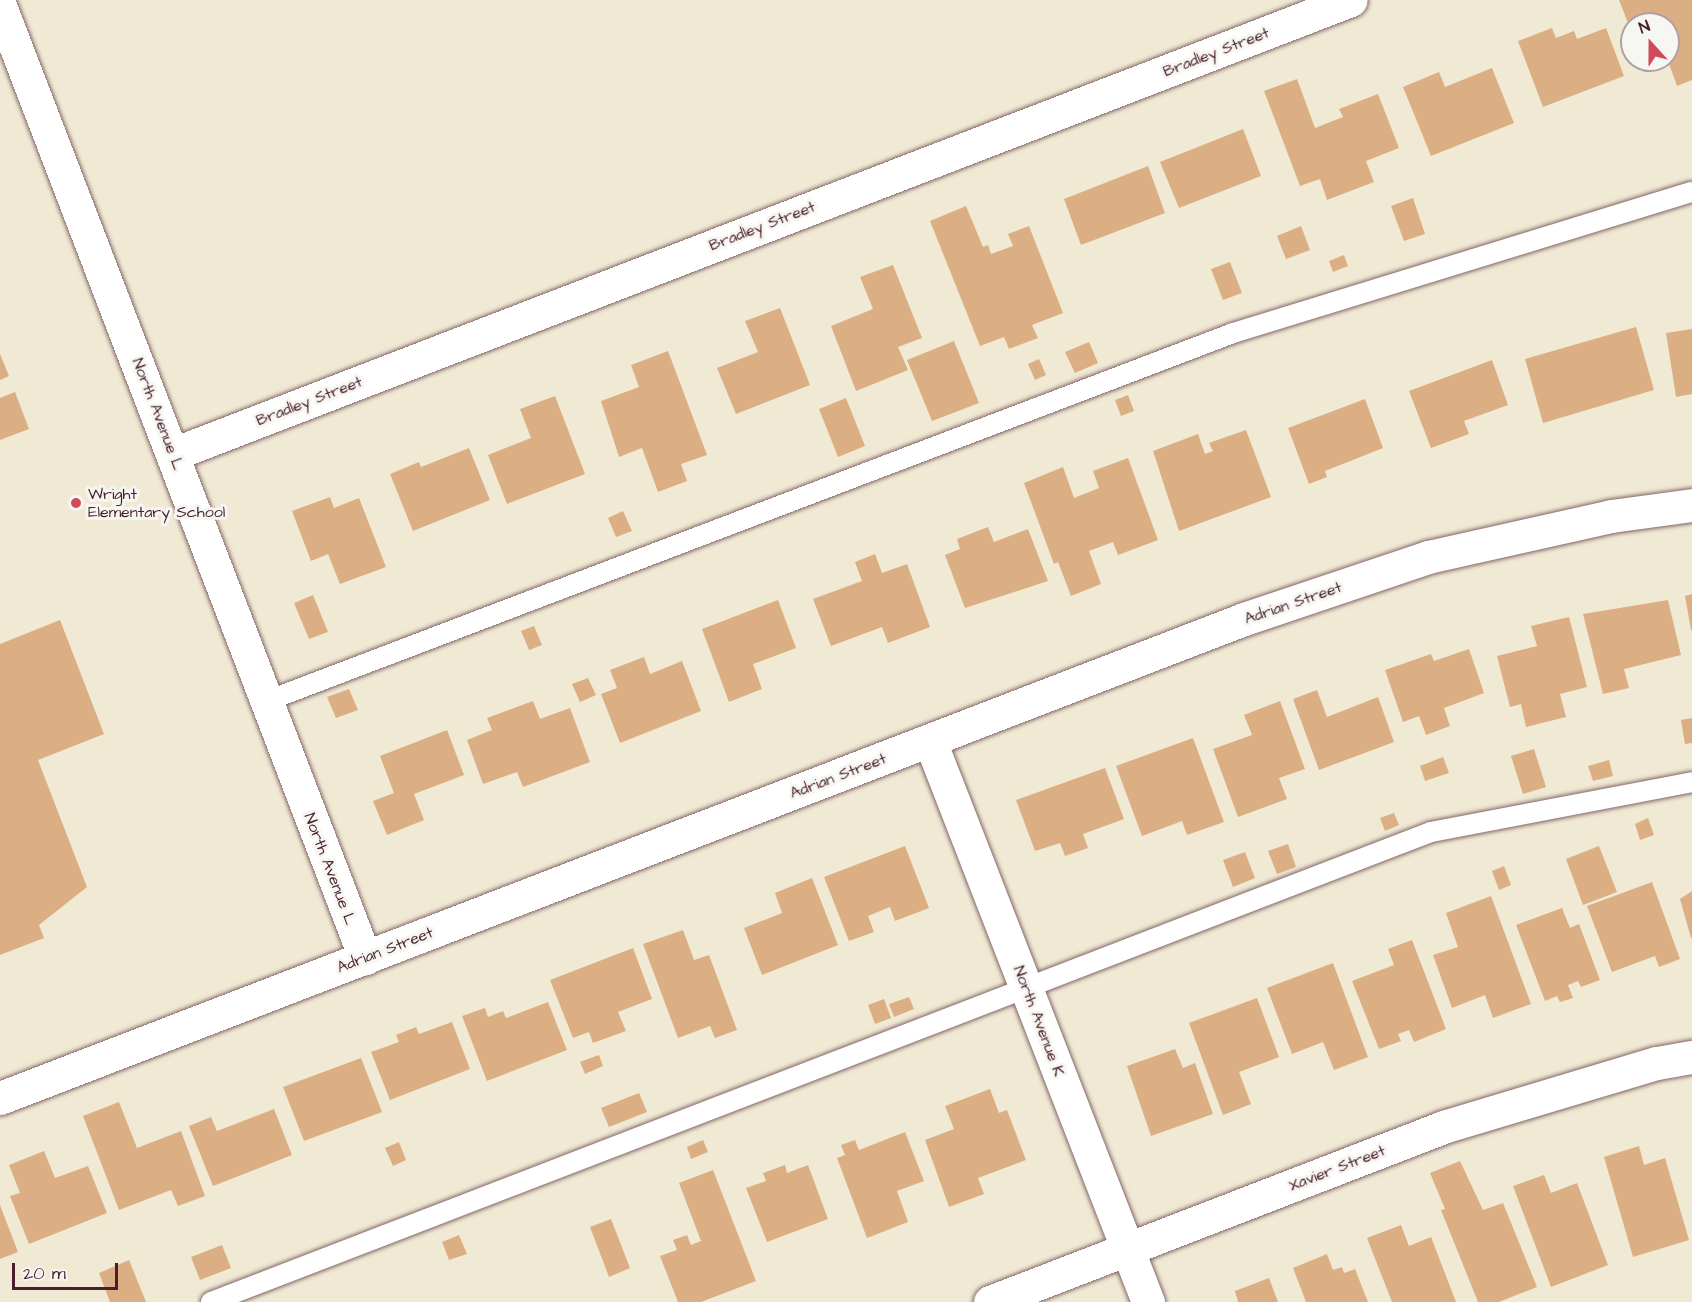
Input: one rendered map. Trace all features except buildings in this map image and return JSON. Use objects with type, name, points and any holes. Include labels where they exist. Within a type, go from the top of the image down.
[{"type":"street","name":"Bradley Street","points":[[173,454],[1352,0]]},
{"type":"street","name":"North Avenue L","points":[[0,6],[364,958]]},
{"type":"street","name":"Adrian Street","points":[[0,1098],[1244,620],[1428,557],[1611,516],[1692,505]]},
{"type":"street","name":"North Avenue K","points":[[930,741],[1148,1302]]},
{"type":"street","name":"Xavier Street","points":[[990,1302],[1443,1127],[1657,1063],[1692,1057]]},
{"type":"lane","points":[[267,700],[1233,333],[1692,192]]},
{"type":"lane","points":[[212,1302],[1431,832],[1692,782]]},
{"type":"place","name":"Wright Elementary School","points":[[76,503]]}]
